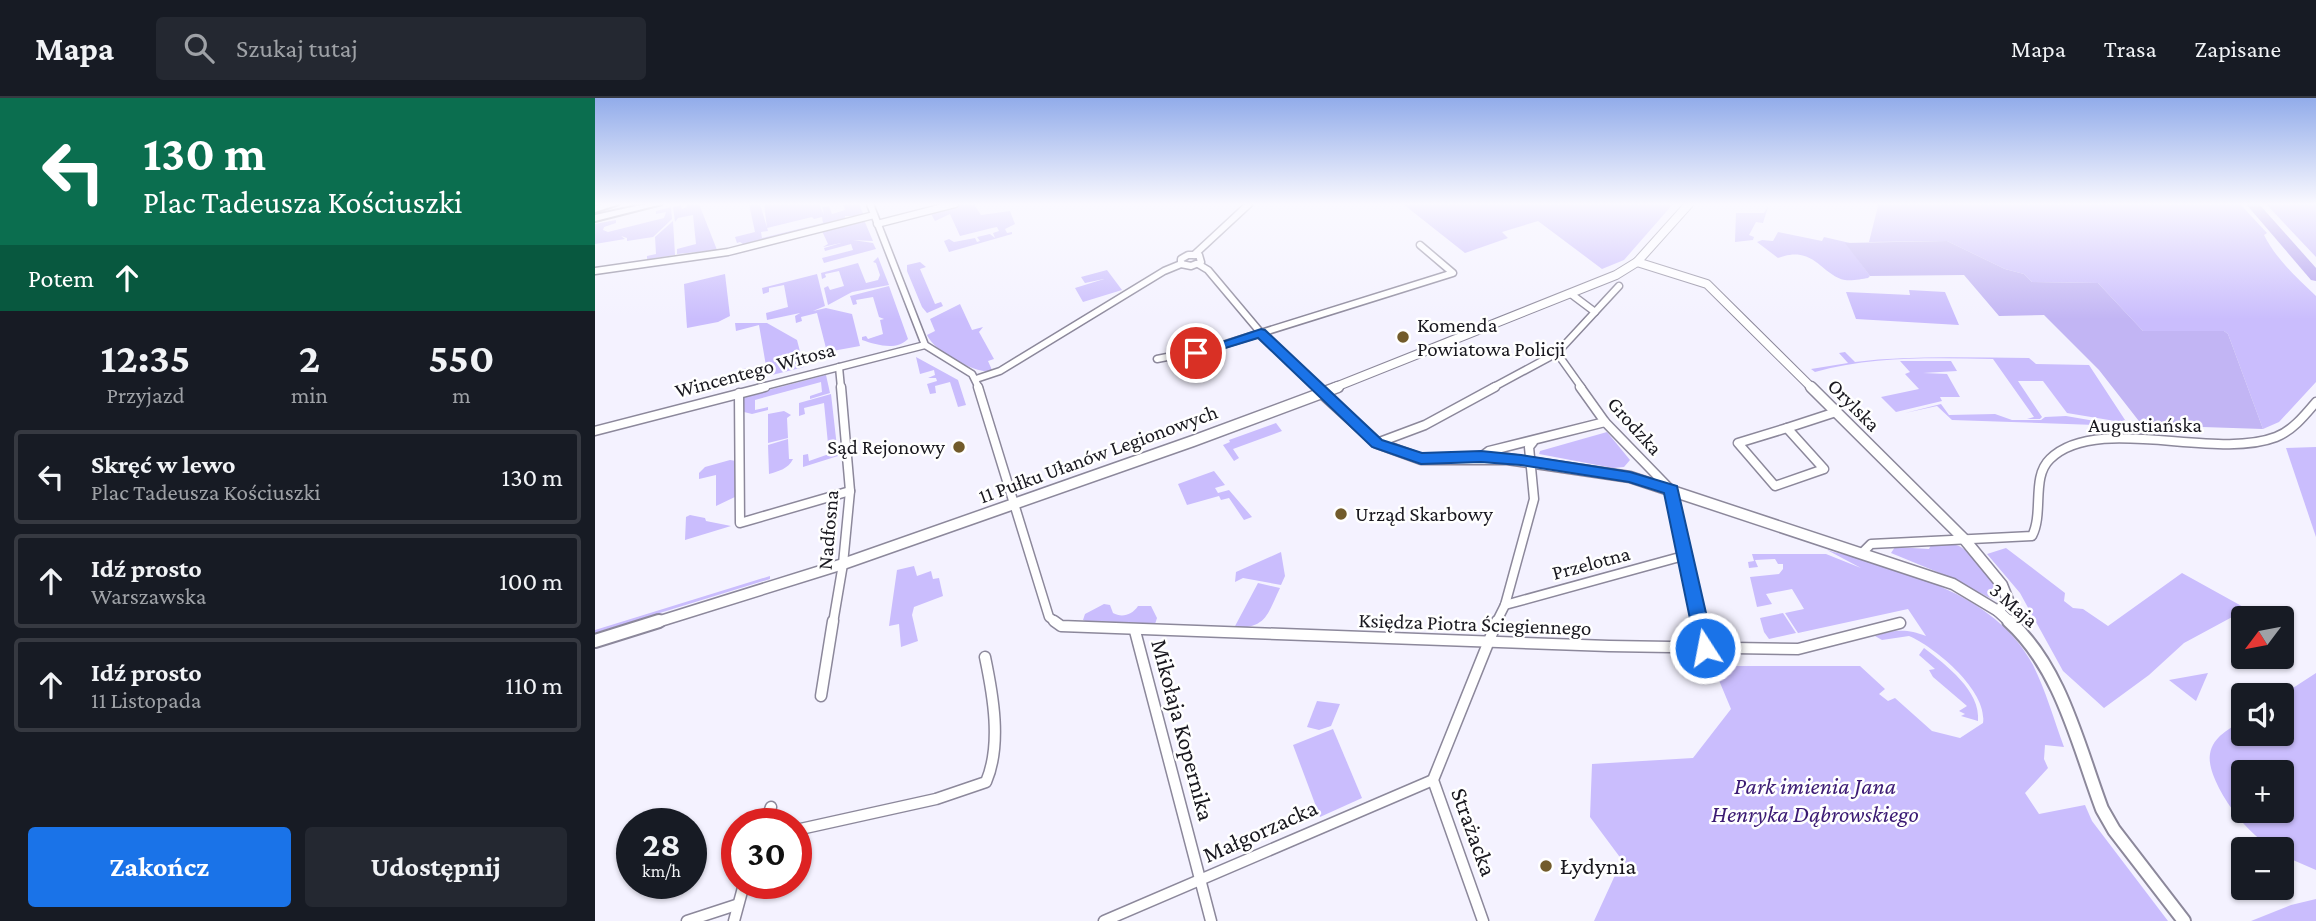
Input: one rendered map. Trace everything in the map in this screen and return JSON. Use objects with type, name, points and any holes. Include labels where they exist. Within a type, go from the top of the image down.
[{"type":"street","points":[[595,271],[728,252],[766,242]]},
{"type":"street","points":[[884,242],[925,345],[976,379],[1014,504]]},
{"type":"street","points":[[1181,264],[1184,257],[1194,255],[1208,242]]},
{"type":"street","name":"11 Pułku Ułanów Legionowych","points":[[595,641],[843,564],[1322,393],[1606,279],[1637,262],[1655,242]]},
{"type":"street","points":[[1157,359],[1196,353],[1453,273],[1420,245]]},
{"type":"street","points":[[976,379],[1003,369],[1164,271],[1181,264],[1198,264],[1202,258],[1194,255]]},
{"type":"street","name":"Orylska","points":[[1637,262],[1707,284],[1965,540],[2002,585],[2008,600],[1998,611]]},
{"type":"street","points":[[1198,264],[1208,270],[1261,333],[1377,443],[1425,425],[1557,353],[1619,286]]},
{"type":"street","points":[[1571,294],[1595,312]]},
{"type":"street","name":"Wincentego Witosa","points":[[595,430],[925,345]]},
{"type":"street","name":"Grodzka","points":[[1557,353],[1605,422],[1671,490]]},
{"type":"street","name":"Nadfosna","points":[[821,695],[843,564],[850,491],[839,367]]},
{"type":"street","points":[[739,393],[740,523],[850,491]]},
{"type":"street","name":"Augustiańska","points":[[1863,552],[1871,544],[2032,536],[2039,517],[2042,471],[2062,449],[2078,442],[2108,439],[2250,443],[2273,438],[2290,430],[2316,402]]},
{"type":"street","points":[[1784,426],[1824,469],[1775,486],[1738,443],[1784,426],[1836,411]]},
{"type":"street","points":[[1481,457],[1489,451],[1605,422]]},
{"type":"street","name":"Strażacka","points":[[1483,921],[1433,780],[1448,748],[1487,640],[1505,605],[1534,499],[1529,447],[1533,442]]},
{"type":"street","name":"3 Maja","points":[[1377,443],[1421,458],[1481,457],[1530,461],[1630,477],[1953,584],[1998,611],[2022,633],[2050,673],[2102,809],[2114,830],[2183,921]]},
{"type":"street","points":[[1671,490],[1705,648]]},
{"type":"street","name":"Księdza Piotra Ściegiennego","points":[[1014,504],[1049,617],[1061,626],[1135,631],[1798,649],[1900,622]]},
{"type":"street","name":"Przelotna","points":[[1505,605],[1687,555]]},
{"type":"street","name":"Mikołaja Kopernika","points":[[1135,631],[1211,921]]},
{"type":"street","points":[[812,827],[936,799],[986,782],[991,771],[993,707],[985,657]]},
{"type":"street","name":"Małgorzacka","points":[[1104,921],[1433,780]]},
{"type":"street","points":[[734,921],[738,899]]},
{"type":"street","points":[[687,921],[736,905]]},
{"type":"green space","points":[[655,242],[674,242],[675,255],[647,260],[647,256],[656,254]]},
{"type":"green space","points":[[714,242],[717,250],[677,254],[677,249]]},
{"type":"green space","points":[[741,242],[760,242],[746,246]]},
{"type":"green space","points":[[827,242],[869,242],[873,243],[876,249],[824,263],[822,258],[853,250],[851,244],[825,251],[824,248],[841,243],[823,247]]},
{"type":"green space","points":[[945,242],[983,242],[949,252]]},
{"type":"green space","points":[[1452,242],[1495,242],[1465,253]]},
{"type":"green space","points":[[1567,242],[1639,242],[1624,260],[1602,269]]},
{"type":"green space","points":[[1758,242],[1847,242],[1870,276],[1845,280],[1809,257],[1790,255],[1778,258]]},
{"type":"green space","points":[[1950,242],[2268,242],[2294,275],[2316,296],[2316,382],[2279,422],[2263,429],[2228,334],[2224,331],[2143,331],[2098,283],[2032,282],[2024,274],[2005,269]]},
{"type":"green space","points":[[2302,242],[2316,242],[2316,257]]},
{"type":"green space","points":[[878,257],[889,285],[852,292],[828,305],[824,288],[828,286],[830,290],[844,286],[839,271],[825,274],[826,277],[822,279],[821,273],[858,263],[866,283],[878,280],[880,275],[876,263],[873,262]]},
{"type":"green space","points":[[920,262],[926,267],[920,269],[935,304],[941,302],[943,306],[927,313],[907,271],[907,265]]},
{"type":"green space","points":[[1107,270],[1122,290],[1083,302],[1075,288],[1104,279],[1085,283],[1081,277]]},
{"type":"green space","points":[[725,274],[730,316],[718,322],[687,328],[684,284]]},
{"type":"green space","points":[[817,274],[825,306],[813,311],[826,308],[852,314],[860,346],[827,352],[817,313],[801,317],[802,321],[796,323],[795,316],[800,313],[767,320],[766,313],[788,307],[784,285],[769,288],[769,292],[763,294],[762,288]]},
{"type":"green space","points":[[889,286],[908,339],[892,346],[862,340],[862,337],[866,336],[868,339],[883,334],[880,320],[884,319],[879,317],[873,297],[856,300],[857,304],[853,305],[850,296]]},
{"type":"green space","points":[[1909,290],[1945,292],[1959,325],[1856,319],[1846,292],[1910,295]]},
{"type":"green space","points":[[960,304],[972,330],[983,327],[979,332],[994,359],[988,361],[992,370],[990,372],[954,360],[927,335],[935,331],[930,319]]},
{"type":"green space","points":[[735,323],[767,323],[797,340],[804,367],[744,382],[742,369],[747,368],[748,372],[766,366],[759,325],[736,331]]},
{"type":"green space","points":[[1845,352],[1855,362],[1948,358],[1859,363],[1815,372],[1811,369],[1848,363],[1839,353]]},
{"type":"green space","points":[[916,357],[958,380],[966,405],[958,407],[950,382],[935,386],[936,393],[930,394],[927,384],[937,381],[936,378],[928,378],[935,375],[934,370],[920,374]]},
{"type":"green space","points":[[1948,358],[2029,358],[2036,364],[2089,365],[2127,423],[2067,413],[2043,381],[2018,381],[2042,417],[2027,419],[2034,417],[1993,359]]},
{"type":"green space","points":[[1900,361],[1951,361],[1957,371],[1923,373],[1947,374],[1960,397],[1940,397],[1942,401],[1896,412],[1881,397],[1919,389],[1905,374],[1910,372]]},
{"type":"green space","points":[[826,375],[830,393],[810,399],[810,396],[822,392],[821,382],[755,400],[755,410],[768,407],[768,410],[752,414],[744,412],[744,398],[750,395]]},
{"type":"green space","points":[[831,394],[838,456],[803,467],[803,455],[808,454],[809,461],[829,454],[824,403],[804,408],[805,414],[799,416],[799,403]]},
{"type":"green space","points":[[1941,404],[1949,415],[1995,414],[2012,420],[2041,420],[2045,417],[2066,416],[2124,426],[1952,420],[1937,406],[1905,413]]},
{"type":"green space","points":[[784,411],[791,415],[787,418],[788,438],[768,443],[768,414]]},
{"type":"green space","points":[[1276,423],[1282,431],[1233,449],[1239,458],[1234,461],[1223,445],[1230,442],[1229,440]]},
{"type":"green space","points":[[1607,432],[1630,460],[1624,467],[1613,468],[1539,454],[1540,451]]},
{"type":"green space","points":[[788,439],[789,459],[793,459],[780,471],[769,474],[768,445]]},
{"type":"green space","points":[[2316,447],[2316,537],[2286,448]]},
{"type":"green space","points":[[730,460],[736,461],[737,496],[716,506],[716,475],[699,479],[699,473],[705,467]]},
{"type":"green space","points":[[1214,471],[1225,485],[1215,488],[1218,493],[1229,490],[1252,517],[1244,520],[1229,498],[1221,500],[1219,496],[1187,505],[1178,484]]},
{"type":"green space","points":[[690,515],[731,526],[685,540],[686,517]]},
{"type":"green space","points":[[1931,545],[1952,545],[1964,549],[1989,577],[1999,596],[1993,599],[1891,553],[1895,547],[1929,549]]},
{"type":"green space","points":[[2006,548],[2065,593],[2064,601],[2073,608],[2083,609],[2108,626],[2182,573],[2242,606],[2231,606],[2231,618],[2184,643],[2149,675],[2104,708],[2063,671],[2020,593],[1987,554]]},
{"type":"green space","name":"Park imienia Jana Henryka Dąbrowskiego","points":[[1827,550],[1885,566],[1943,588],[1995,619],[2016,640],[2038,675],[2064,747],[2045,745],[2044,759],[2048,768],[2025,793],[2039,814],[2085,805],[2092,821],[2168,921],[1594,921],[1622,860],[1590,817],[1592,764],[1693,758],[1731,709],[1713,666],[1860,666],[1885,689],[1879,694],[1888,701],[1895,698],[1932,731],[1960,738],[1983,723],[1977,697],[1969,684],[1945,660],[1909,636],[1882,640],[1875,636],[1900,631],[1926,636],[1908,609],[1798,633],[1785,613],[1804,609],[1792,589],[1766,594],[1772,604],[1757,607],[1750,577],[1779,574],[1783,564],[1778,564],[1775,559],[1755,560],[1758,567],[1749,568],[1748,562],[1754,561],[1752,554],[1826,554],[1861,568]]},
{"type":"green space","points":[[1281,552],[1285,576],[1281,585],[1243,578],[1235,582],[1236,572]]},
{"type":"green space","points":[[914,566],[917,576],[931,571],[933,579],[939,578],[943,596],[914,607],[912,615],[918,641],[901,647],[899,624],[889,626],[897,570]]},
{"type":"green space","points":[[770,576],[770,579],[595,633],[595,630]]},
{"type":"green space","points":[[1258,583],[1280,588],[1268,613],[1253,626],[1234,628]]},
{"type":"green space","points":[[1104,604],[1110,605],[1113,613],[1120,615],[1130,613],[1138,606],[1151,606],[1157,618],[1155,624],[1090,623],[1083,620],[1085,614]]},
{"type":"green space","points":[[1783,613],[1796,633],[1769,639],[1760,618]]},
{"type":"green space","points":[[1924,648],[1952,671],[1968,689],[1974,699],[1978,721],[1961,716],[1965,714],[1959,711],[1967,706],[1933,677],[1929,670],[1935,669],[1919,655]]},
{"type":"green space","points":[[2208,673],[2196,701],[2169,680]]},
{"type":"green space","points":[[2316,673],[2316,870],[2294,860],[2294,837],[2258,837],[2243,823],[2294,823],[2294,760],[2231,760],[2231,808],[2215,780],[2211,766],[2212,748],[2231,728],[2231,746],[2294,746],[2294,687]]},
{"type":"green space","points":[[1317,701],[1340,704],[1331,726],[1319,730],[1307,727]]},
{"type":"green space","points":[[1333,729],[1362,798],[1320,817],[1293,745]]},
{"type":"green space","points":[[2316,899],[2316,921],[2251,921],[2291,905]]},
{"type":"shaded area","points":[[1950,242],[2005,269],[2024,274],[2032,282],[2098,283],[2143,331],[2224,331],[2228,334],[2263,429],[2142,425],[2099,370],[2044,315],[1999,316],[1964,275],[1870,276],[1845,243]]},
{"type":"waterway","name":"Łydynia","points":[[2286,242],[2316,277]]},
{"type":"place","name":"Komenda Powiatowa Policji","points":[[1403,337]]},
{"type":"place","name":"Sąd Rejonowy","points":[[959,447]]},
{"type":"place","name":"Urząd Skarbowy","points":[[1341,514]]},
{"type":"place","name":"Łydynia","points":[[1546,866]]},
{"type":"route","points":[[1196,353],[1261,333],[1377,443],[1421,458],[1450,460],[1481,457],[1521,460],[1630,477],[1671,490],[1705,648]]}]
